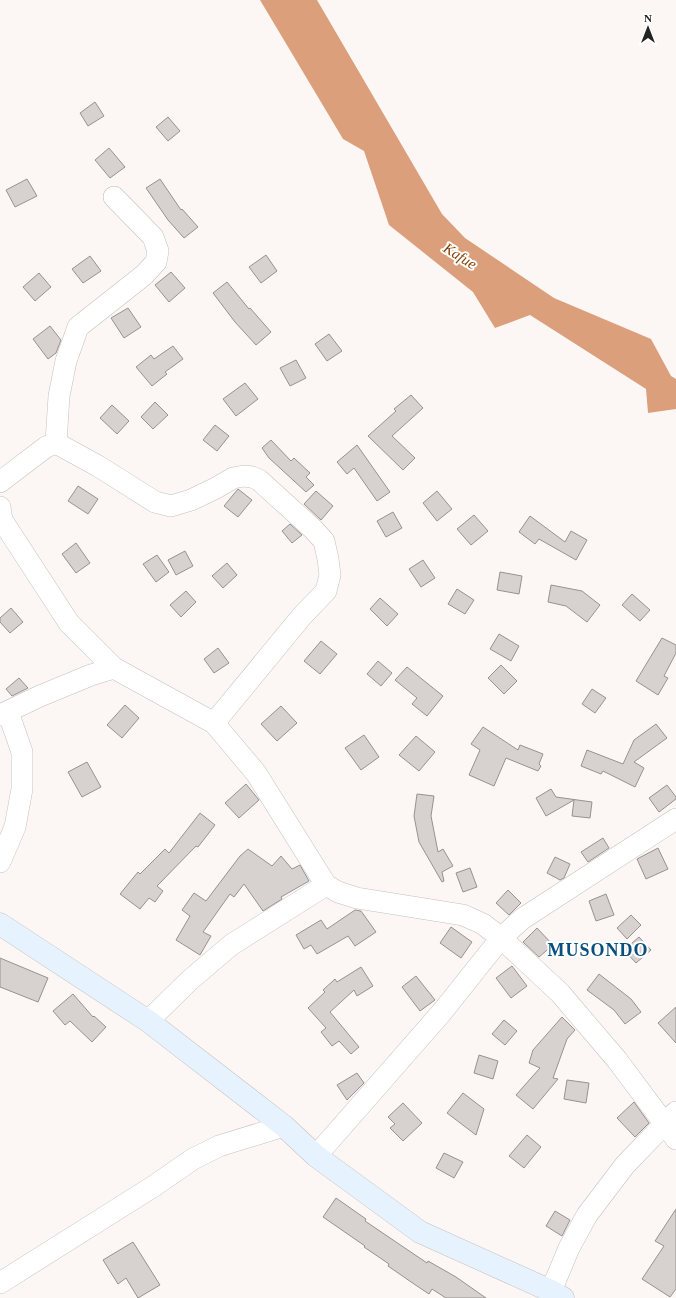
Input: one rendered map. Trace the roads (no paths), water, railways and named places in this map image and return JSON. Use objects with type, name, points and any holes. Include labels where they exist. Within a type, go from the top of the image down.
[{"type":"street","points":[[56,443],[59,396],[66,361],[78,327],[144,275],[156,262],[158,251],[153,237],[114,197]]},
{"type":"street","points":[[0,482],[46,447],[56,443]]},
{"type":"street","points":[[56,443],[98,466],[154,502],[171,506],[191,500],[233,478],[244,476],[252,477],[259,480],[313,529],[324,541],[330,575],[326,591],[302,616],[214,723]]},
{"type":"street","points":[[0,924],[148,1021],[284,1126],[316,1156],[420,1232],[557,1295],[569,1248],[587,1215],[625,1166],[672,1125],[560,993],[501,938],[483,924],[463,915],[357,898],[338,892],[326,885],[256,774],[214,723],[114,668],[69,623],[1,516]]},
{"type":"street","points":[[0,862],[15,826],[22,789],[22,752],[4,713],[91,675],[114,668]]},
{"type":"street","points":[[316,1156],[442,1012],[501,938],[522,919],[676,819]]},
{"type":"street","points":[[148,1021],[190,980],[231,945],[326,885]]},
{"type":"street","points":[[0,1283],[193,1159],[219,1146],[284,1126]]},
{"type":"water","name":"Kafue","points":[[260,0],[317,0],[442,214],[465,238],[554,298],[651,339],[671,376],[676,379],[676,409],[648,413],[646,389],[530,315],[495,328],[473,292],[389,225],[364,151],[343,139]]},
{"type":"district","name":"MUSONDO","points":[[598,950]]}]
